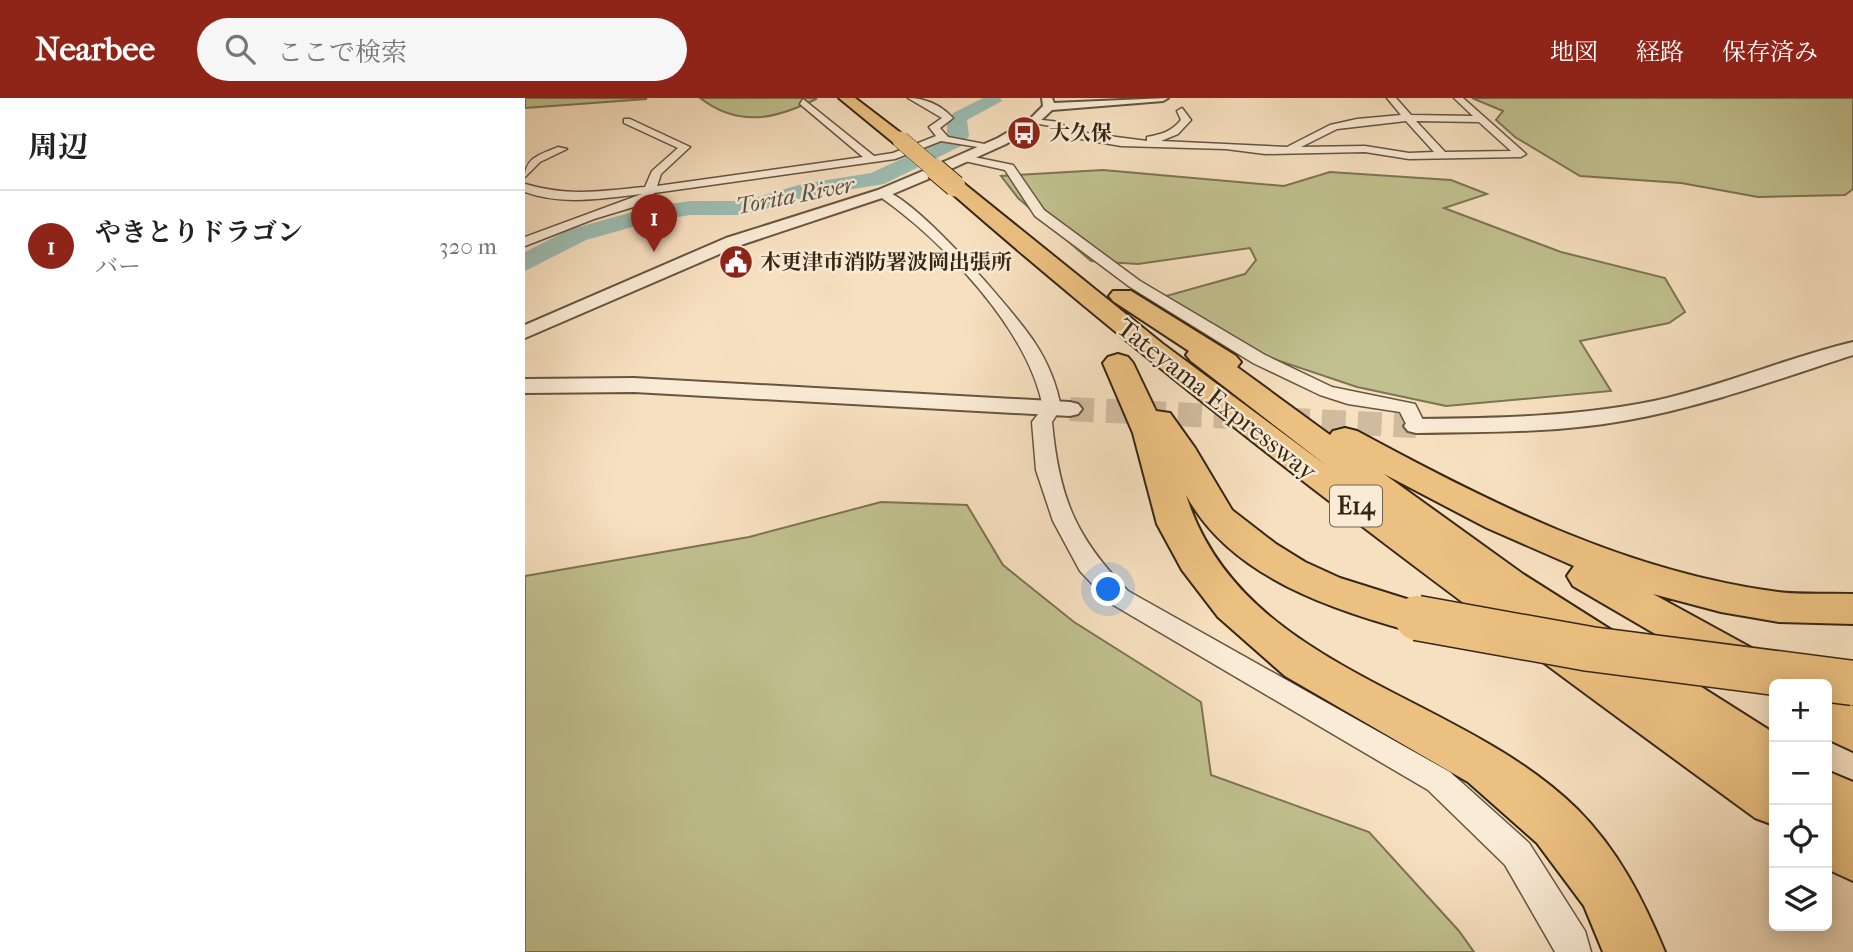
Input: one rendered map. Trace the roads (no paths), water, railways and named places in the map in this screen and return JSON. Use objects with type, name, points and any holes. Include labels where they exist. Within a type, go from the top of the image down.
[{"type":"highway","name":"Tateyama Expressway","points":[[846,98],[909,139],[1508,584],[1769,756]]},
{"type":"highway","name":"Tateyama Expressway","points":[[863,98],[909,139]]},
{"type":"highway","name":"Tateyama Expressway","points":[[963,180],[1069,282],[1274,446],[1488,602],[1769,799]]},
{"type":"highway","points":[[963,180],[1081,312],[1178,448],[1217,517],[1290,572],[1357,601],[1417,618],[1590,649],[1853,684]]},
{"type":"highway","points":[[1122,296],[1325,426],[1769,679]]},
{"type":"highway","points":[[1118,363],[1150,433],[1176,524],[1196,561],[1233,607],[1301,664],[1486,767],[1557,826],[1606,888],[1634,952]]},
{"type":"highway","points":[[1410,474],[1526,532],[1610,567],[1700,592],[1779,607],[1853,609]]},
{"type":"highway","points":[[1832,717],[1853,731]]},
{"type":"highway","points":[[1832,797],[1853,811]]},
{"type":"highway","points":[[1832,840],[1853,855]]},
{"type":"street","points":[[912,98],[941,111],[948,118],[934,127],[943,138]]},
{"type":"street","points":[[963,180],[990,146],[1033,122],[1046,100],[1163,98]]},
{"type":"street","points":[[1391,98],[1442,155]]},
{"type":"street","points":[[1289,150],[1328,126],[1371,134],[1395,155],[1521,154],[1458,98]]},
{"type":"street","points":[[803,102],[870,158]]},
{"type":"street","points":[[1086,136],[1167,138],[1184,124],[1186,120],[1182,111]]},
{"type":"street","points":[[1033,122],[1060,125],[1061,131],[1121,143],[1289,150],[1371,134],[1410,119],[1480,119]]},
{"type":"street","points":[[525,242],[590,216],[646,199],[656,173],[685,147],[627,121]]},
{"type":"street","points":[[525,188],[544,195],[568,197],[650,190],[903,155],[943,138],[990,146]]},
{"type":"street","points":[[525,174],[536,160],[562,149]]},
{"type":"street","points":[[525,332],[731,242],[883,192],[963,180],[1009,167],[1039,214],[1135,284],[1259,359],[1326,391],[1348,398],[1408,408],[1416,426],[1504,424],[1629,413],[1853,348]]},
{"type":"street","points":[[883,192],[954,258],[1021,334],[1061,408]]},
{"type":"street","points":[[525,386],[634,385],[1061,408]]},
{"type":"street","points":[[1061,408],[1042,422],[1046,470],[1064,521],[1089,565],[1119,597],[1439,781],[1517,854],[1572,944],[1573,952]]},
{"type":"waterway","name":"Torita River","points":[[525,263],[577,235],[651,214],[690,208],[745,208],[802,191],[876,179],[954,142],[959,136],[956,124],[959,117],[994,101],[991,98]]},
{"type":"tunnel","points":[[1070,409],[1416,426]]},
{"type":"place","name":"大久保","points":[[1024,133]]},
{"type":"place","name":"やきとりドラゴン","points":[[654,252]]},
{"type":"place","name":"木更津市消防署波岡出張所","points":[[736,262]]}]
